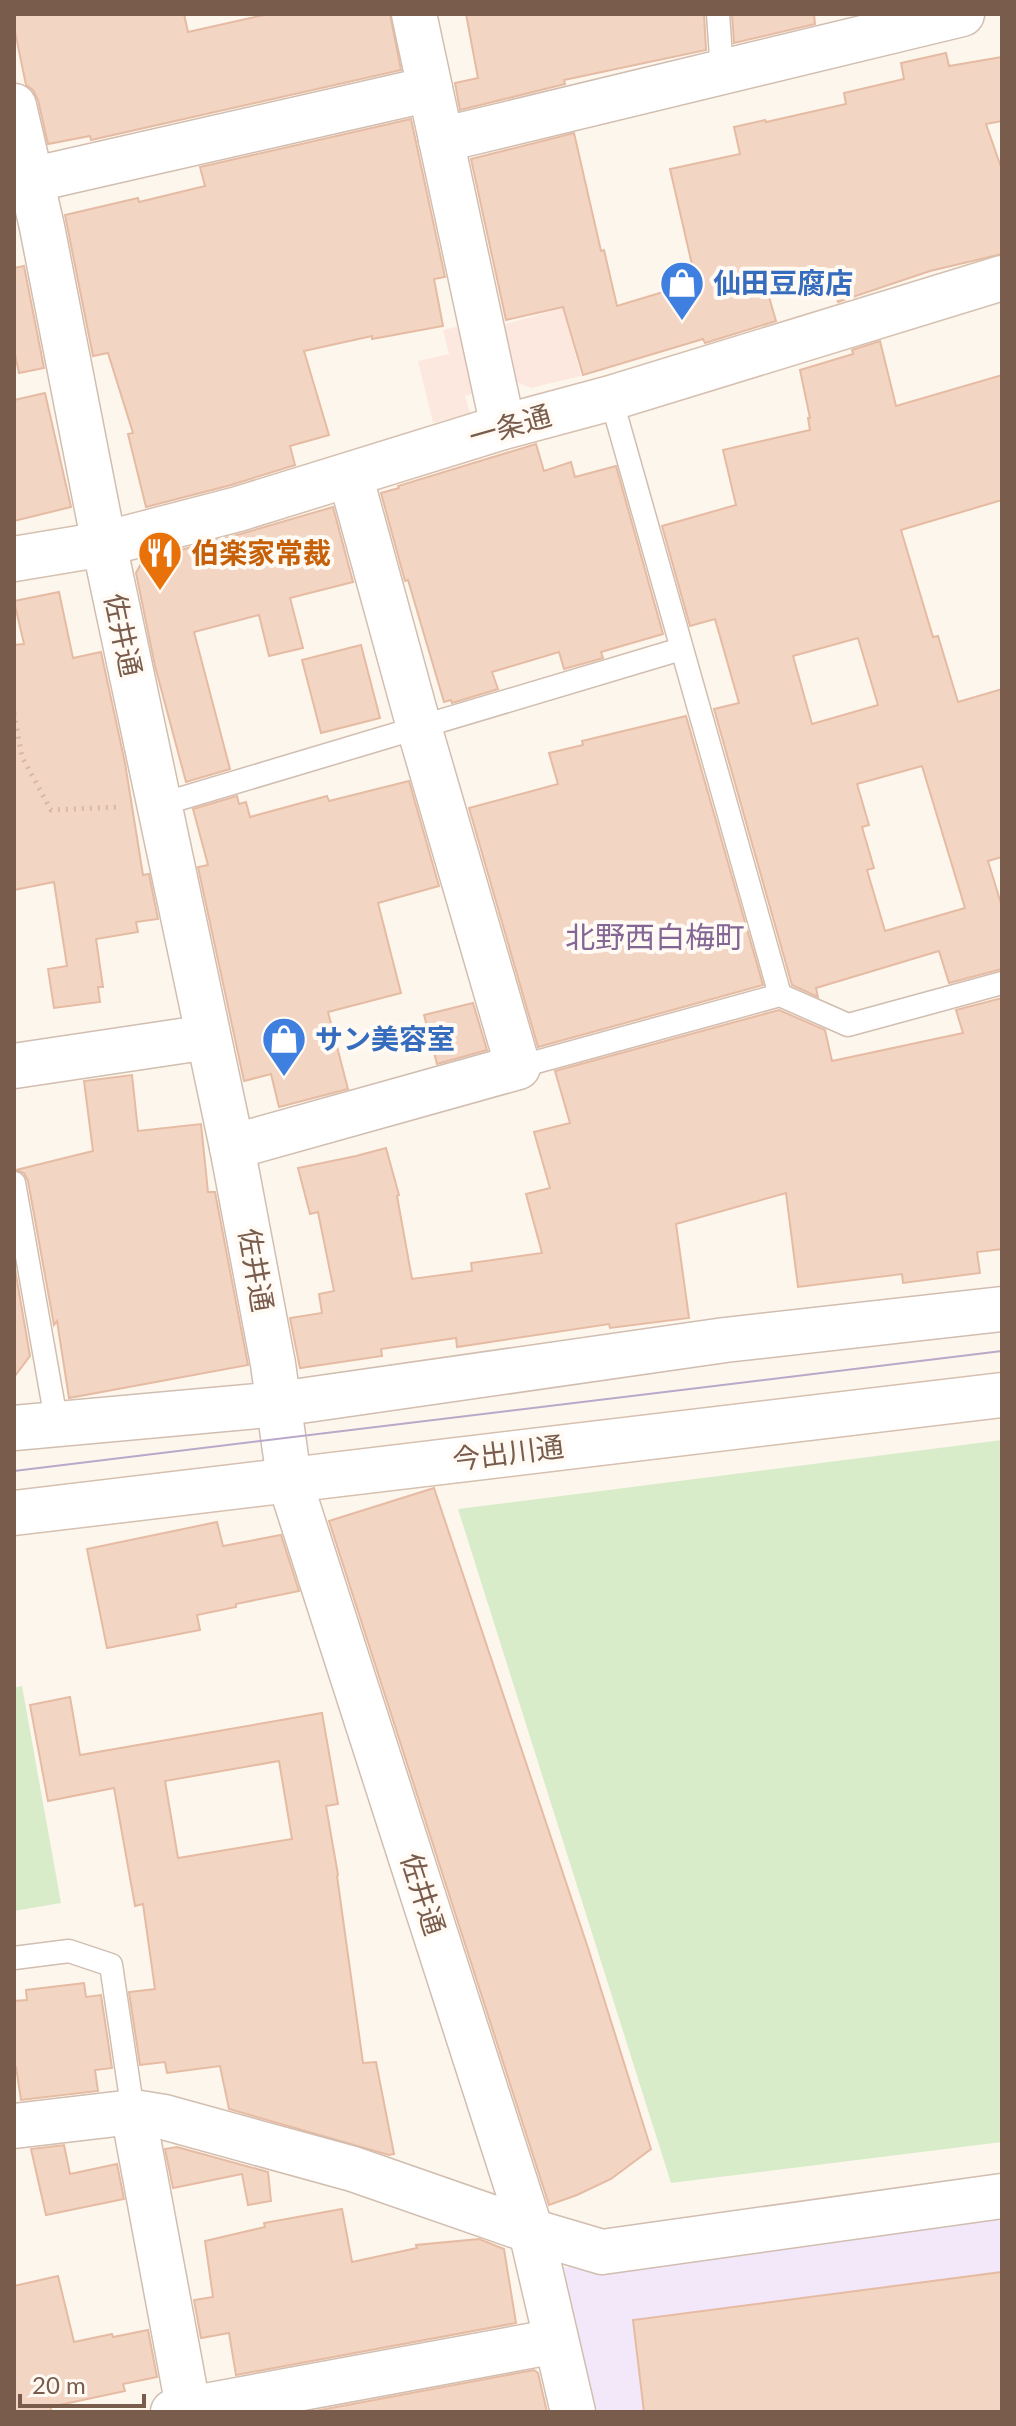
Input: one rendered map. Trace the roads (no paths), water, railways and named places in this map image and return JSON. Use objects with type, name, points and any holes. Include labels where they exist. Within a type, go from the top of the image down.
[{"type":"street","points":[[414,14],[503,427]]},
{"type":"street","points":[[441,140],[962,14]]},
{"type":"street","points":[[31,180],[430,89]]},
{"type":"street","name":"佐井通","points":[[14,106],[31,180],[28,230],[104,544],[232,1147],[279,1404],[289,1479],[531,2231],[573,2412]]},
{"type":"street","name":"一条通","points":[[14,559],[104,544],[238,509],[1002,278]]},
{"type":"street","points":[[232,1147],[518,1067],[419,727],[350,475]]},
{"type":"street","points":[[14,1066],[208,1037]]},
{"type":"street","points":[[14,1428],[279,1404],[725,1340],[1002,1309]]},
{"type":"street","name":"今出川通","points":[[14,1513],[1002,1395]]},
{"type":"street","points":[[133,2112],[183,2411],[556,2341]]},
{"type":"street","points":[[14,2126],[133,2112],[164,2117],[353,2169],[531,2231],[602,2252],[1002,2196]]},
{"type":"lane","points":[[718,14],[722,71]]},
{"type":"lane","points":[[611,398],[780,995]]},
{"type":"lane","points":[[159,805],[681,649]]},
{"type":"lane","points":[[518,1067],[780,995],[848,1025],[1002,983]]},
{"type":"lane","points":[[14,1183],[57,1425]]},
{"type":"lane","points":[[14,1958],[69,1951],[111,1965],[133,2112]]},
{"type":"tram line","points":[[14,1471],[1002,1351]]},
{"type":"place","name":"仙田豆腐店","points":[[682,322]]},
{"type":"place","name":"伯楽家常裁","points":[[160,592]]},
{"type":"place","name":"サン美容室","points":[[284,1078]]},
{"type":"district","name":"北野西白梅町","points":[[655,938]]}]
